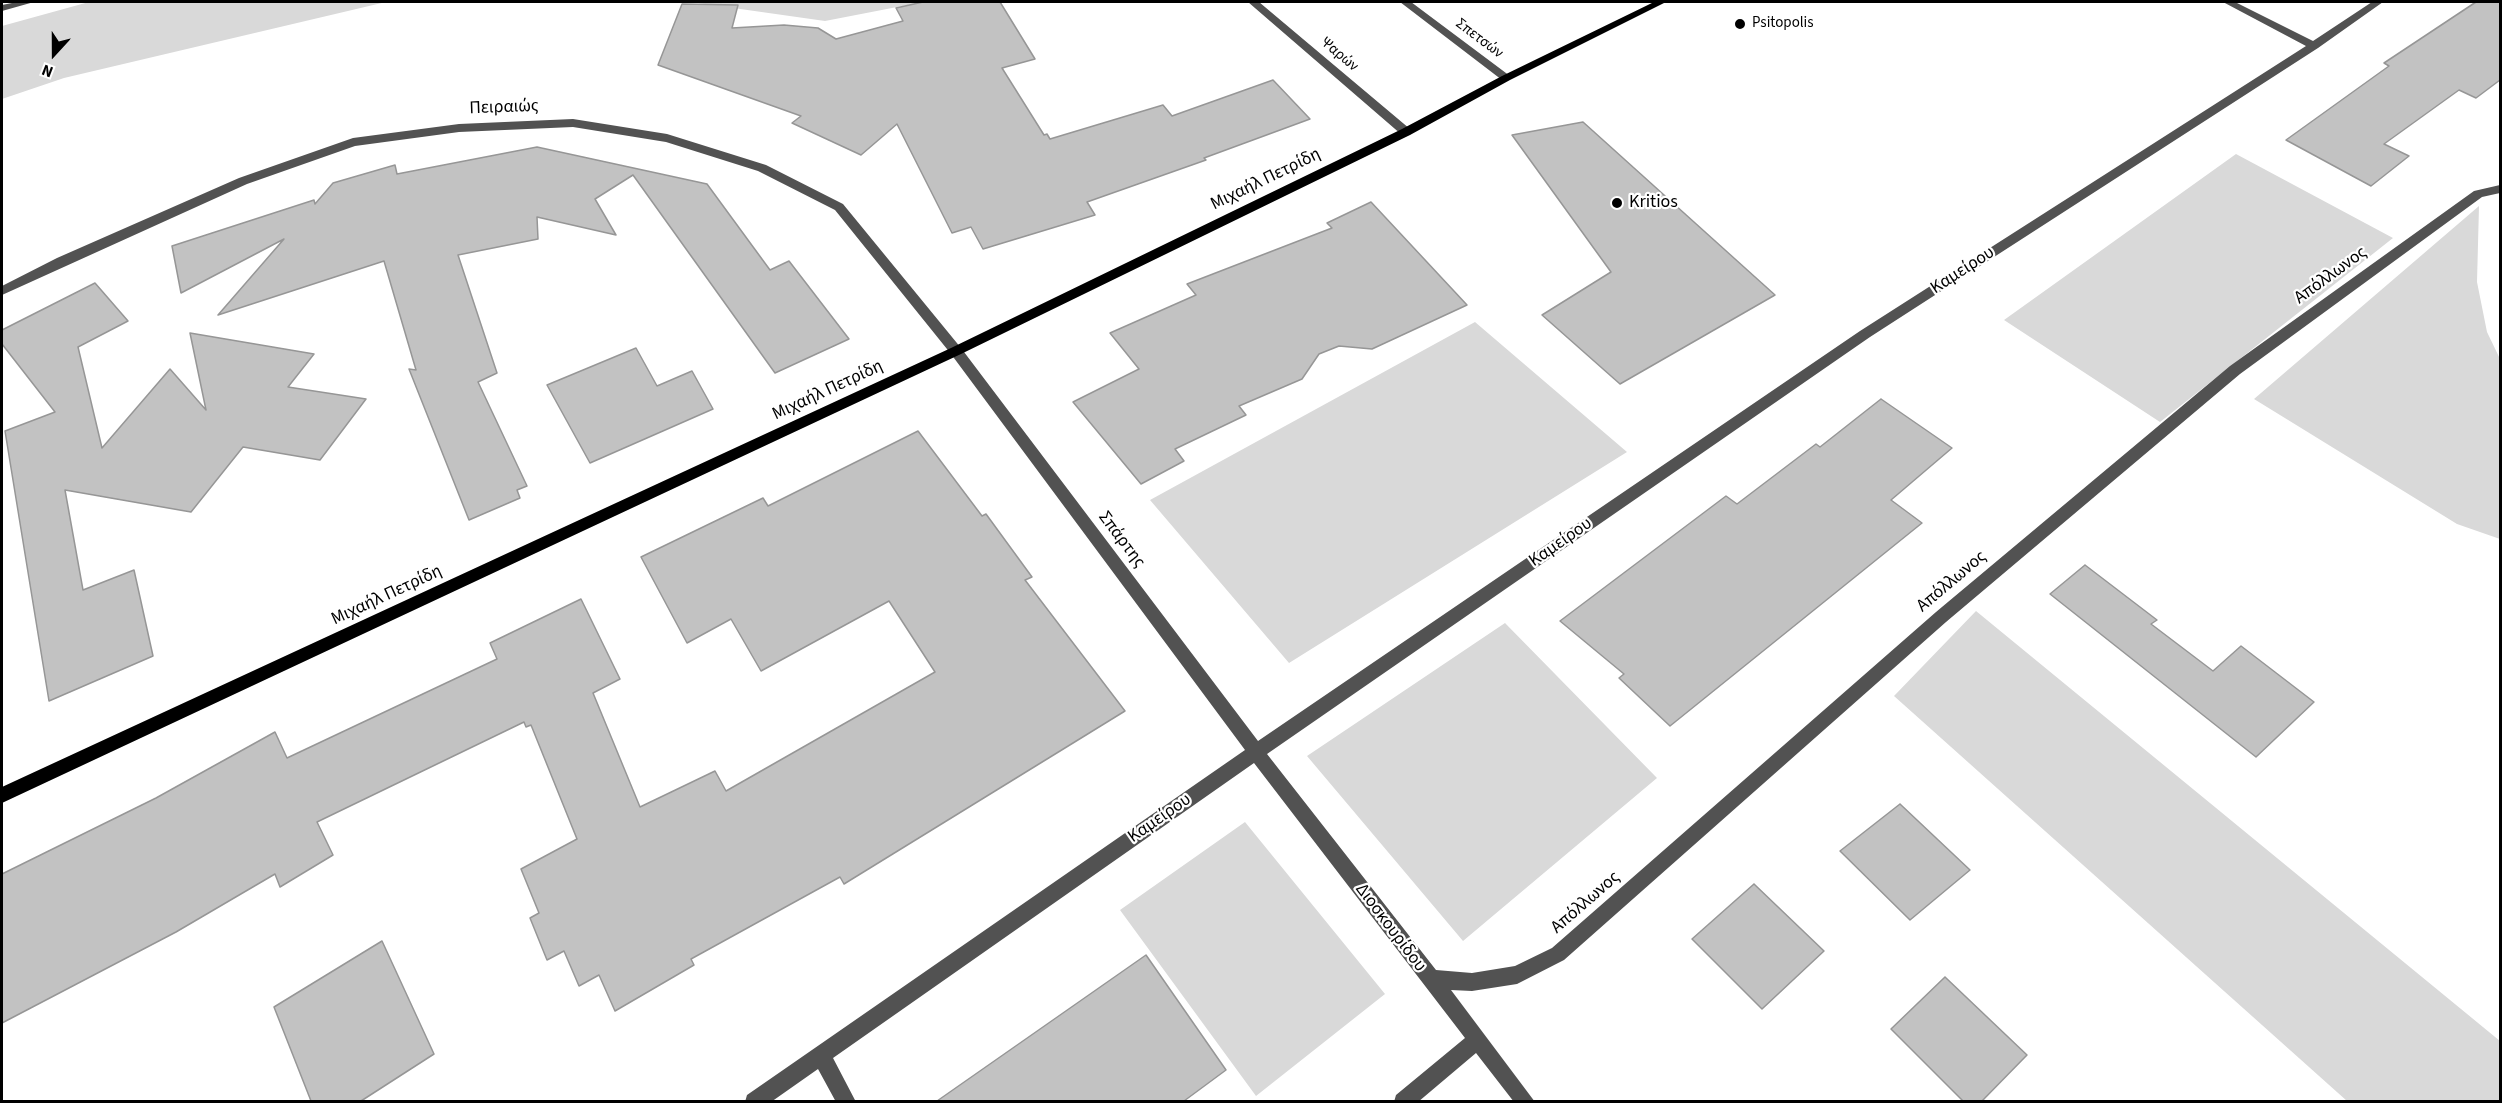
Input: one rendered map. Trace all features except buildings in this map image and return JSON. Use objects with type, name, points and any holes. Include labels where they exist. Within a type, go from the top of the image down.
[{"type":"main road","name":"Μιχαήλ Πετρίδη","points":[[2,795],[956,351],[1406,132],[1506,78],[1661,2]]},
{"type":"street","points":[[2,8],[29,2]]},
{"type":"street","name":"Ψαρών","points":[[1253,2],[1406,132]]},
{"type":"street","name":"Σπετσών","points":[[1405,2],[1506,78]]},
{"type":"street","points":[[2228,2],[2314,45]]},
{"type":"street","name":"Καμείρου","points":[[754,1101],[1865,333],[2378,2]]},
{"type":"street","name":"Πειραιώς","points":[[2,291],[62,261],[243,181],[353,142],[459,128],[573,123],[667,138],[762,168],[839,207],[956,351]]},
{"type":"street","name":"Απόλλωνος","points":[[1429,979],[1472,982],[1517,975],[1558,954],[1950,610],[2235,369],[2478,194],[2500,189]]},
{"type":"street","name":"Σπάρτης","points":[[956,351],[1256,752]]},
{"type":"street","name":"Διοσκουρίδου","points":[[1256,752],[1429,979],[1526,1101]]},
{"type":"street","points":[[1402,1101],[1478,1039]]},
{"type":"street","points":[[821,1055],[847,1101]]},
{"type":"shaded area","points":[[89,2],[386,2],[64,78],[2,99],[2,26]]},
{"type":"shaded area","points":[[691,2],[923,2],[825,21]]},
{"type":"shaded area","points":[[2236,154],[2393,238],[2160,422],[2004,320]]},
{"type":"shaded area","points":[[2479,206],[2477,282],[2487,332],[2500,359],[2500,539],[2457,524],[2254,399]]},
{"type":"shaded area","points":[[1475,322],[1627,452],[1289,663],[1150,500]]},
{"type":"shaded area","points":[[1976,611],[2500,1041],[2500,1101],[2347,1101],[1894,696]]},
{"type":"shaded area","points":[[1505,623],[1657,778],[1463,941],[1307,756]]},
{"type":"shaded area","points":[[1245,822],[1385,994],[1256,1096],[1120,910]]},
{"type":"place","name":"Psitopolis","points":[[1740,24]]},
{"type":"place","name":"Kritios","points":[[1617,203]]}]
